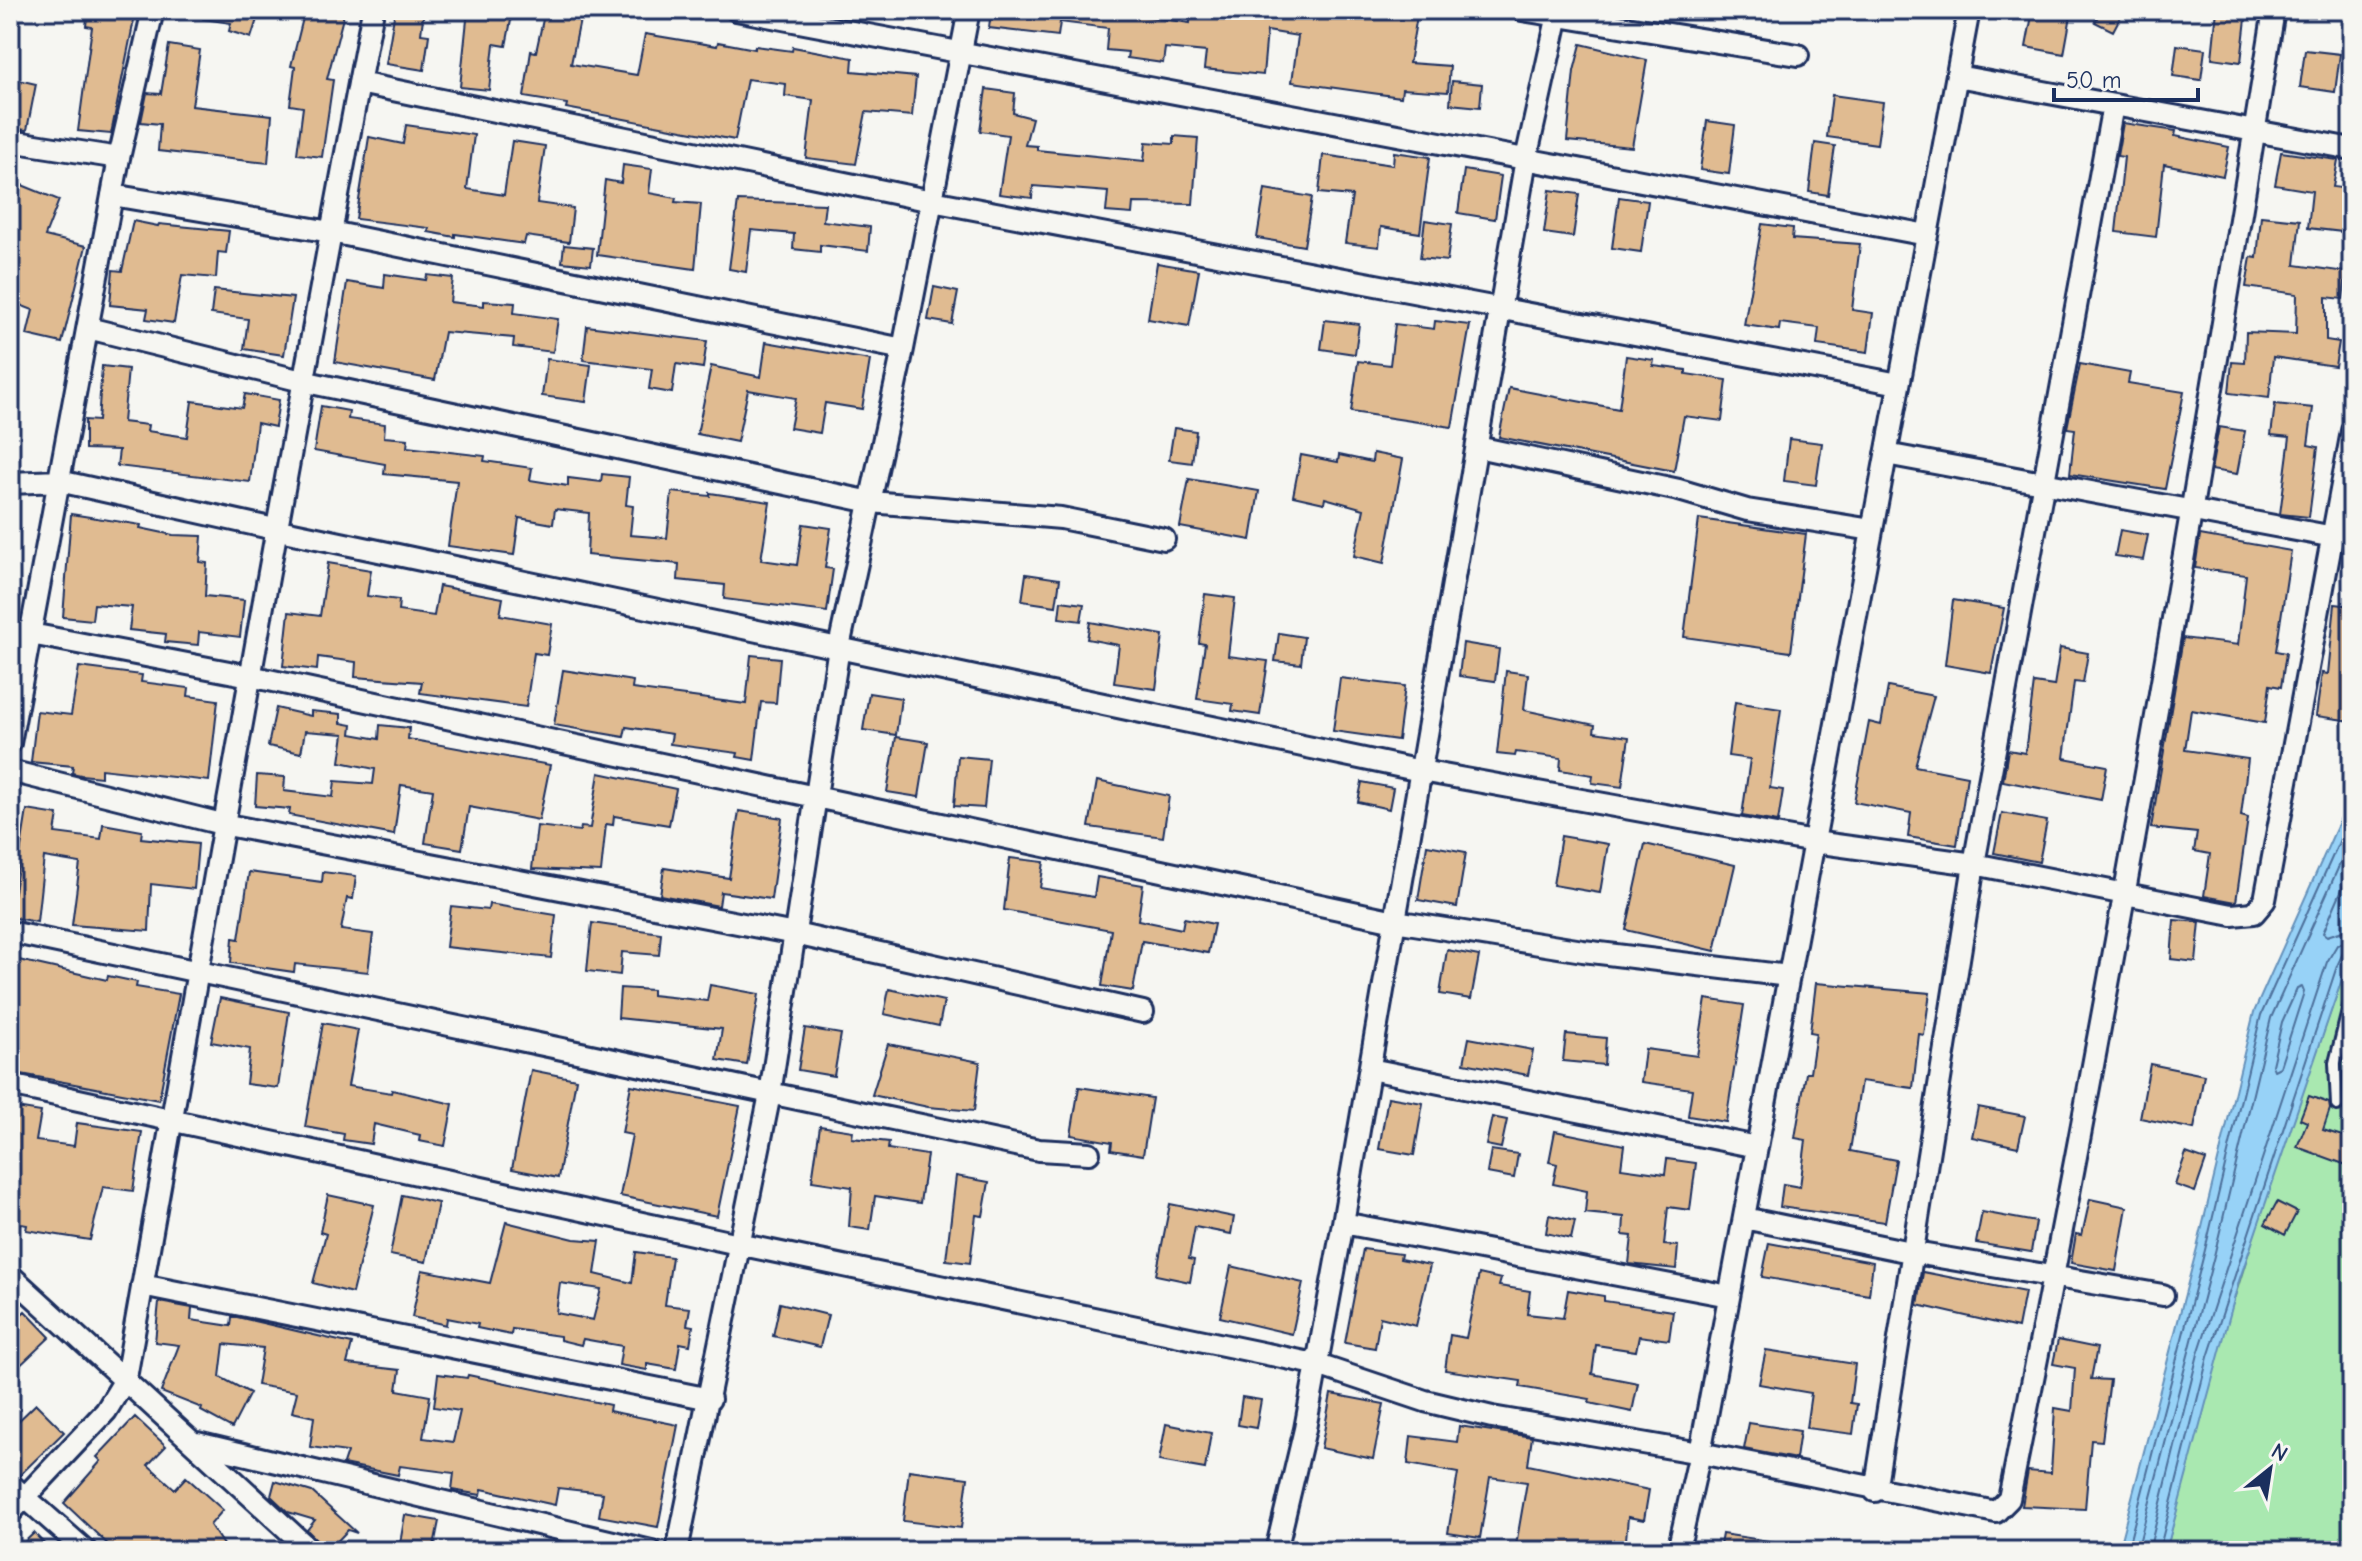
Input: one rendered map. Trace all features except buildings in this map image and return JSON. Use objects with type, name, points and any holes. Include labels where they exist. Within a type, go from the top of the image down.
[{"type":"street","points":[[10,743],[20,631],[59,481],[119,158],[153,10]]},
{"type":"street","points":[[10,1513],[18,1491],[106,1411],[126,1378],[222,824],[279,530],[302,381],[373,10]]},
{"type":"street","points":[[736,10],[1927,235]]},
{"type":"street","points":[[677,1551],[770,1094],[839,647],[903,349],[969,10]]},
{"type":"street","points":[[1522,10],[1558,13],[1798,55]]},
{"type":"street","points":[[1678,1551],[1700,1453],[1969,10]]},
{"type":"street","points":[[10,1085],[738,1244],[1315,1364],[1425,1401],[1492,1417],[1700,1453],[1875,1491],[1996,1512],[2009,1499],[2124,895],[2274,10]]},
{"type":"street","points":[[1276,1551],[1305,1429],[1343,1223],[1526,159],[1558,13]]},
{"type":"street","points":[[1957,76],[2352,149]]},
{"type":"street","points":[[359,83],[932,201],[1501,306],[1899,384]]},
{"type":"street","points":[[1875,1491],[1974,864],[2113,105]]},
{"type":"street","points":[[10,141],[119,158]]},
{"type":"street","points":[[112,195],[331,232],[903,349]]},
{"type":"street","points":[[88,328],[302,381],[871,502],[1061,518],[1164,539]]},
{"type":"street","points":[[10,483],[59,481],[1421,771],[1814,842],[1974,864],[2232,915],[2254,913],[2265,900],[2352,431]]},
{"type":"street","points":[[1477,447],[1679,490],[1747,510],[1872,530]]},
{"type":"street","points":[[1886,454],[2334,537]]},
{"type":"street","points":[[20,631],[250,676],[1395,921],[1583,951],[1789,976]]},
{"type":"street","points":[[10,771],[222,824],[795,934],[1143,1012]]},
{"type":"street","points":[[10,932],[1039,1150],[1089,1153]]},
{"type":"street","points":[[1370,1069],[1757,1147]]},
{"type":"street","points":[[1744,1218],[1915,1253],[2163,1295]]},
{"type":"street","points":[[1343,1223],[1729,1296]]},
{"type":"street","points":[[10,1275],[197,1443],[311,1551]]},
{"type":"street","points":[[142,1285],[710,1399]]},
{"type":"street","points":[[197,1443],[651,1551]]},
{"type":"street","points":[[18,1491],[86,1551]]},
{"type":"lane","points":[[2337,1105],[2335,1063],[2352,995]]},
{"type":"green space","points":[[2352,950],[2352,1551],[2166,1551],[2215,1360],[2264,1204]]},
{"type":"water","points":[[2352,793],[2352,950],[2239,1281],[2166,1551],[2118,1551],[2197,1248],[2254,1012]]}]
